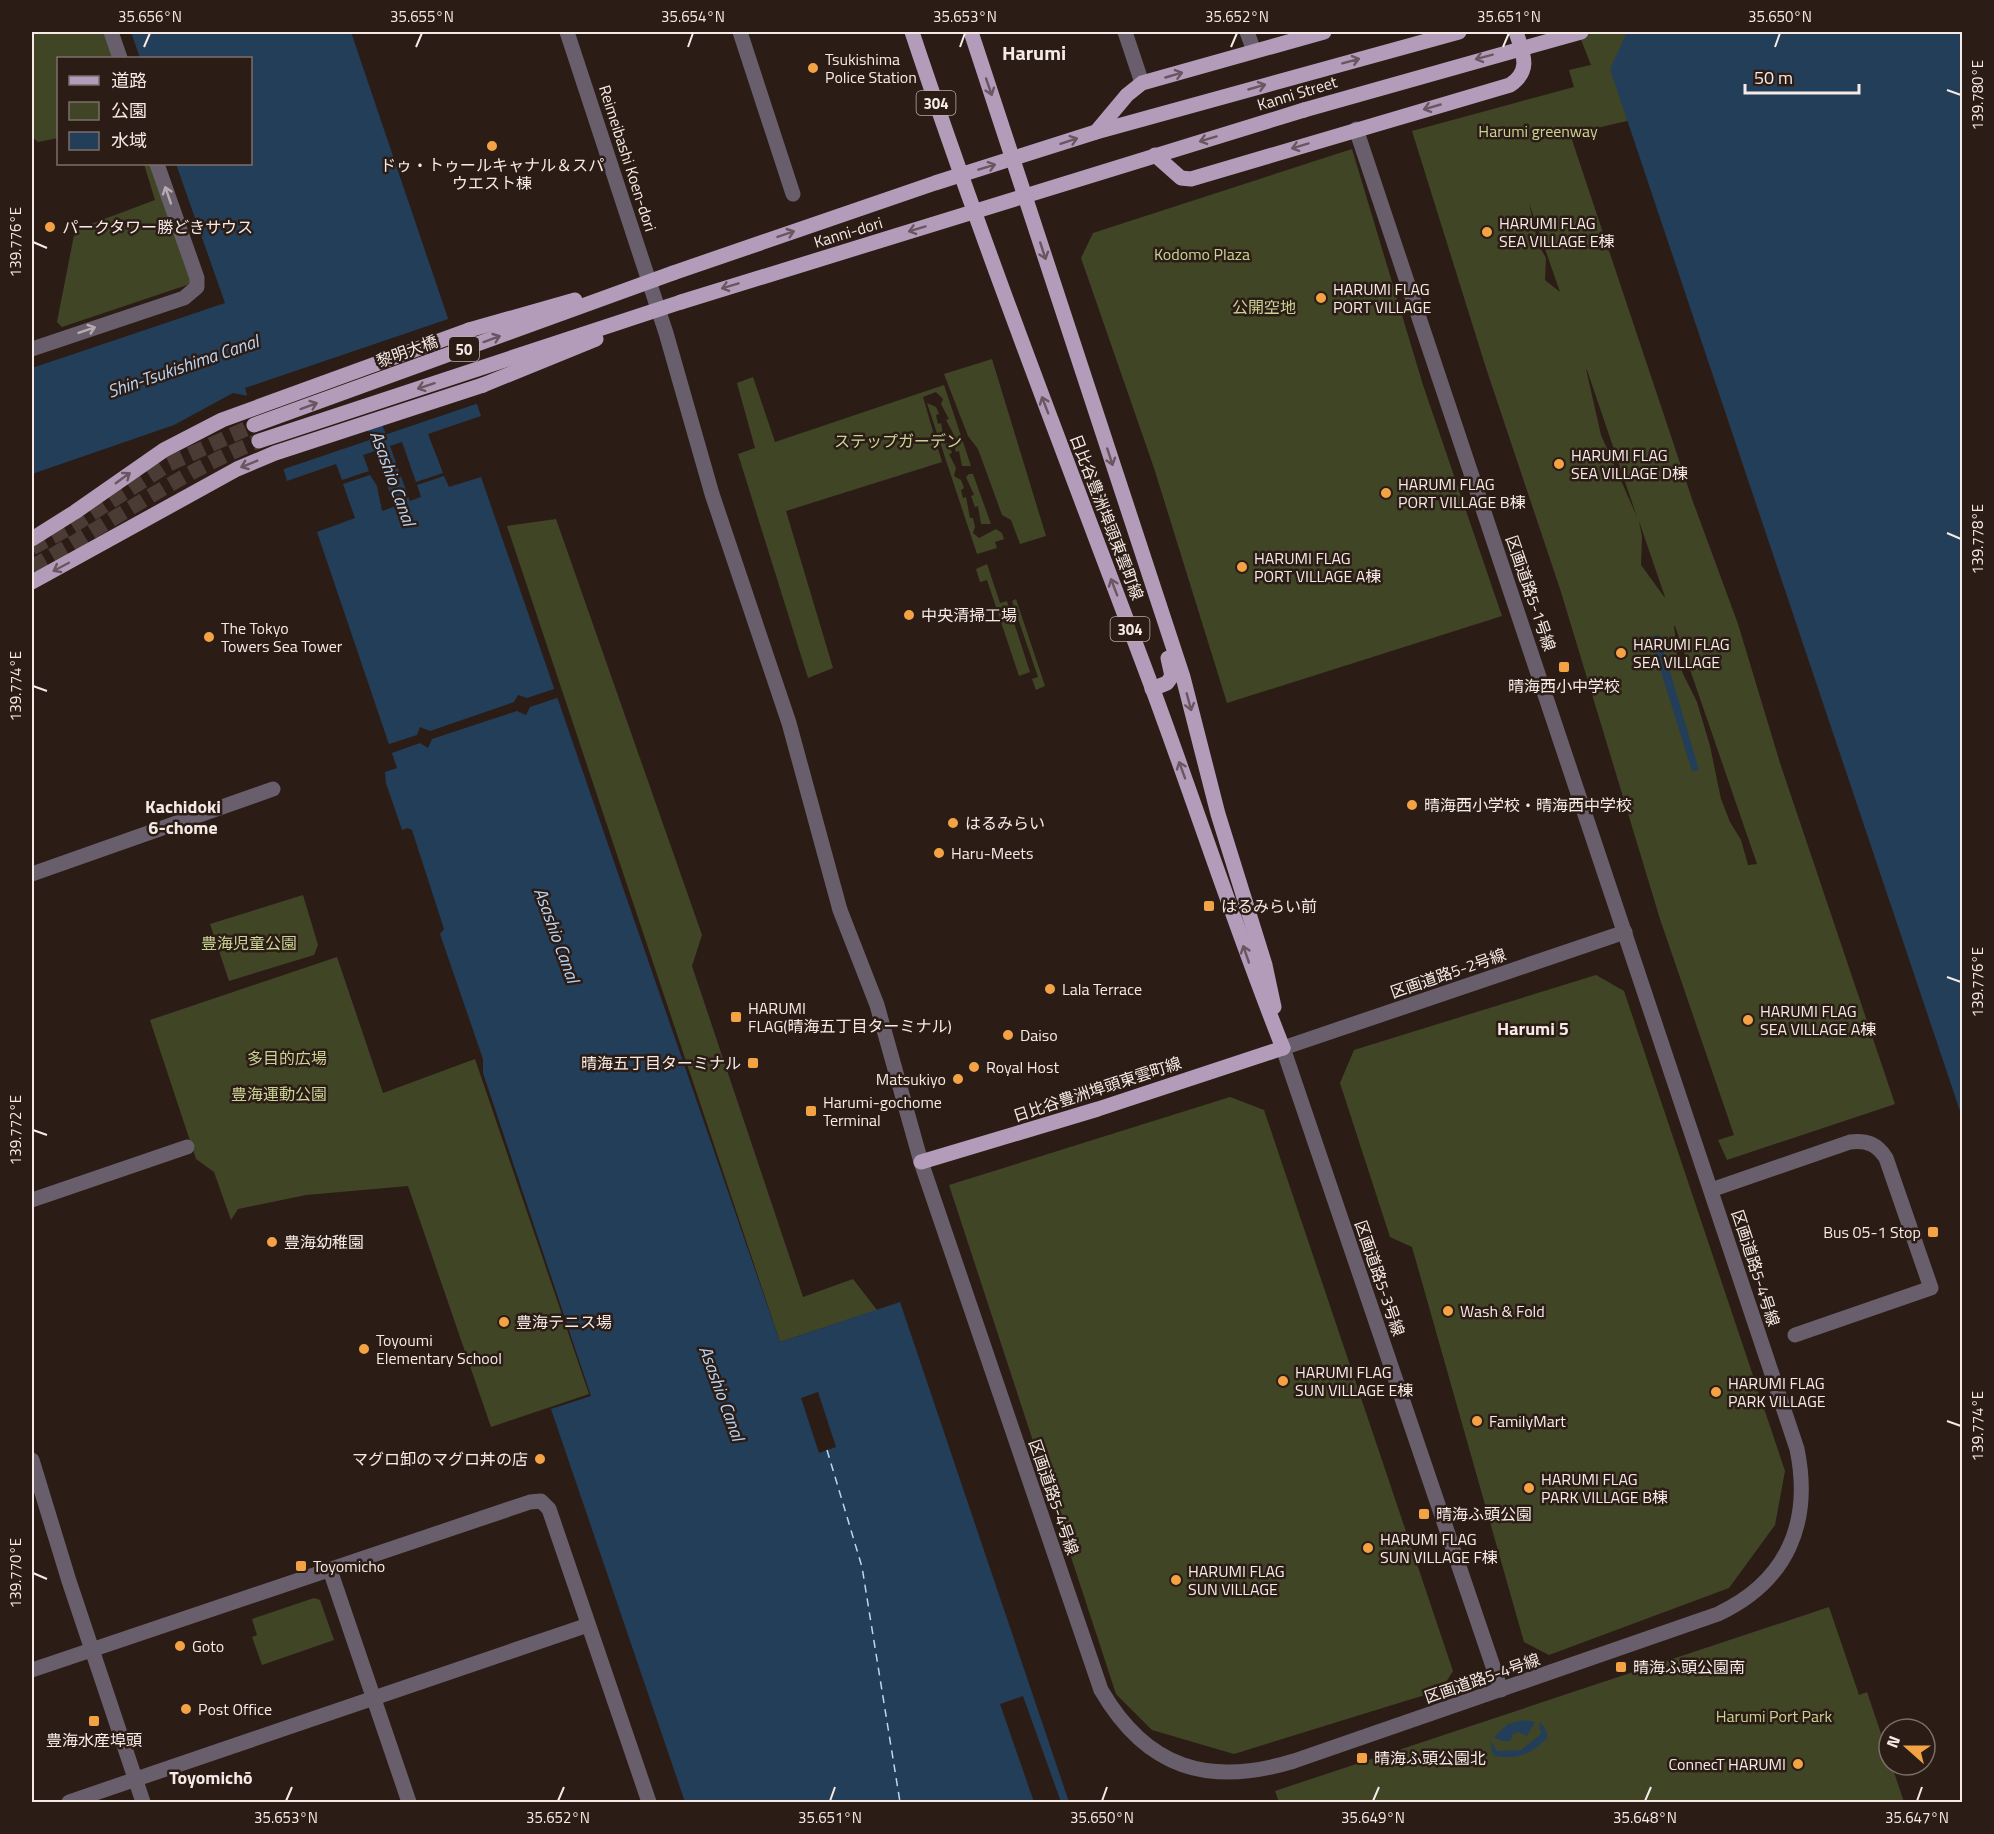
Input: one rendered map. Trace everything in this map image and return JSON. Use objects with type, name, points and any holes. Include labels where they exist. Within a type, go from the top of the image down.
[{"type":"main road","name":"日比谷豊洲埠頭東雲町線","points":[[912,32],[973,212],[1200,817],[1251,970],[1283,1048]]},
{"type":"main road","name":"日比谷豊洲埠頭東雲町線","points":[[971,32],[1183,677],[1218,814],[1265,965],[1283,1048]]},
{"type":"main road","points":[[1096,132],[1126,95],[1142,83],[1324,32]]},
{"type":"main road","name":"Kanni Street","points":[[1014,159],[1096,132],[1460,32]]},
{"type":"main road","points":[[1155,155],[1180,178],[1191,179],[1356,129],[1510,86],[1523,74],[1526,65],[1516,32]]},
{"type":"main road","name":"Kanni Street","points":[[1026,195],[1304,110],[1581,32]]},
{"type":"main road","name":"Kanni-dori","points":[[673,273],[960,175],[1014,159]]},
{"type":"main road","name":"Kanni-dori","points":[[681,302],[1026,195]]},
{"type":"main road","name":"黎明大橋","points":[[254,425],[673,273]]},
{"type":"main road","name":"50","points":[[32,538],[75,512],[164,450],[254,407],[469,330],[673,273]]},
{"type":"main road","name":"50","points":[[259,441],[681,302]]},
{"type":"main road","name":"50","points":[[32,582],[177,500],[237,469],[275,453],[483,385],[681,302]]},
{"type":"main road","points":[[1152,689],[1167,683],[1172,676],[1158,602]]},
{"type":"main road","name":"日比谷豊洲埠頭東雲町線","points":[[921,1162],[1098,1109],[1283,1048]]},
{"type":"street","points":[[111,32],[120,57]]},
{"type":"street","name":"Reimeibashi Koen-dori","points":[[567,32],[654,295],[711,494],[789,723],[824,858],[840,910],[877,1005],[921,1162]]},
{"type":"street","points":[[740,32],[793,194]]},
{"type":"street","points":[[1125,32],[1142,83]]},
{"type":"street","points":[[1247,32],[1254,51]]},
{"type":"street","name":"区画道路5-1号線","points":[[1356,129],[1625,932]]},
{"type":"street","points":[[32,349],[184,298],[197,287],[197,278],[157,165]]},
{"type":"street","points":[[32,874],[273,789]]},
{"type":"street","name":"区画道路5-2号線","points":[[1283,1048],[1625,932]]},
{"type":"street","name":"区画道路5-4号線","points":[[921,1162],[1101,1690],[1124,1725],[1141,1741],[1172,1761],[1228,1774],[1250,1772],[1294,1761],[1731,1608],[1768,1579],[1788,1548],[1802,1504],[1803,1479],[1797,1449],[1625,932]]},
{"type":"street","name":"区画道路5-3号線","points":[[1283,1048],[1501,1690]]},
{"type":"street","points":[[1711,1190],[1850,1142],[1868,1142],[1881,1151],[1886,1158],[1931,1288],[1795,1335]]},
{"type":"street","points":[[32,1200],[186,1147]]},
{"type":"street","points":[[32,1460],[69,1581],[143,1803]]},
{"type":"street","points":[[32,1484],[69,1581]]},
{"type":"street","points":[[32,1670],[530,1502],[541,1501],[549,1509],[649,1803]]},
{"type":"street","points":[[330,1569],[409,1803]]},
{"type":"street","points":[[69,1803],[375,1700],[588,1625]]},
{"type":"green space","points":[[32,32],[106,32],[115,57],[57,57],[57,138],[38,142],[32,137]]},
{"type":"green space","name":"Harumi greenway","points":[[1578,32],[1627,32],[1627,121],[1570,134],[1692,499],[1738,624],[1780,763],[1895,1104],[1727,1160],[1718,1140],[1734,1135],[1660,919],[1561,592],[1486,368],[1412,131],[1574,87],[1569,70],[1591,65]],"holes":[[[1529,203],[1560,292],[1545,280],[1546,258],[1538,244]],[[1586,369],[1637,517],[1601,435]],[[1639,521],[1665,598],[1641,565],[1642,537]],[[1674,625],[1757,864],[1748,865],[1741,840],[1730,822],[1721,799],[1710,746],[1697,702],[1683,674],[1677,655]]]},
{"type":"green space","points":[[1352,149],[1423,385],[1502,616],[1227,703],[1154,468],[1081,258],[1093,233]]},
{"type":"green space","points":[[144,165],[152,165],[193,283],[62,327],[57,322],[75,230],[155,200]]},
{"type":"green space","points":[[992,359],[1046,536],[1020,544],[1011,520],[1002,515],[978,449],[968,436],[944,374]]},
{"type":"green space","name":"ステップガーデン","points":[[753,377],[775,442],[944,385],[971,466],[962,466],[959,451],[956,452],[953,440],[956,439],[941,404],[943,399],[936,392],[923,397],[942,462],[786,511],[833,668],[808,678],[738,454],[755,448],[737,383]]},
{"type":"green space","points":[[927,403],[936,407],[939,414],[936,415],[938,424],[941,423],[945,444],[948,443],[952,453],[949,454],[956,468],[954,476],[961,480],[964,488],[961,490],[963,498],[966,497],[970,518],[973,518],[975,527],[973,533],[979,538],[996,529],[1002,533],[1004,539],[995,542],[997,548],[977,554]]},
{"type":"green space","points":[[973,474],[991,524],[981,524],[978,506],[975,507],[971,496],[974,495],[966,477]]},
{"type":"green space","points":[[556,519],[702,935],[692,966],[803,1297],[853,1279],[877,1310],[780,1342],[507,526]]},
{"type":"green space","points":[[987,564],[1000,603],[1007,601],[1030,672],[1019,676],[987,580],[980,582],[976,569]]},
{"type":"green space","points":[[1016,599],[1045,686],[1036,690],[1032,679],[1038,677],[1012,601]]},
{"type":"green space","name":"豊海児童公園","points":[[303,895],[318,945],[314,955],[229,981],[210,924]]},
{"type":"green space","name":"豊海運動公園","points":[[337,957],[383,1093],[475,1059],[589,1394],[491,1427],[408,1186],[306,1195],[238,1209],[231,1220],[214,1172],[196,1159],[150,1020]]},
{"type":"green space","points":[[1596,975],[1624,991],[1785,1471],[1775,1525],[1729,1588],[1549,1655],[1524,1642],[1412,1247],[1390,1237],[1340,1083],[1354,1050]]},
{"type":"green space","points":[[1230,1097],[1264,1110],[1453,1671],[1441,1690],[1234,1754],[1152,1730],[1116,1694],[949,1185]]},
{"type":"green space","points":[[314,1598],[320,1600],[334,1640],[262,1665],[252,1637],[257,1635],[252,1619]]},
{"type":"green space","name":"Harumi Port Park","points":[[1829,1607],[1859,1695],[1867,1692],[1877,1722],[1877,1777],[1896,1777],[1904,1802],[1279,1802],[1275,1791]]},
{"type":"water","name":"Shin-Tsukishima Canal","points":[[131,32],[351,32],[481,416],[428,434],[443,473],[416,482],[402,442],[363,455],[369,471],[342,480],[336,464],[287,481],[263,399],[233,393],[174,425],[32,474],[32,368],[225,303],[176,165],[252,165],[252,57],[140,57]]},
{"type":"water","points":[[1627,32],[1962,32],[1962,1117],[1610,69]]},
{"type":"water","points":[[370,475],[377,486],[382,511],[421,497],[417,485],[444,476],[449,487],[481,477],[780,1342],[900,1302],[1069,1802],[685,1802],[551,1409],[591,1396],[483,1073],[483,1059],[440,934],[444,929],[412,830],[408,828],[402,830],[386,783],[385,772],[397,768],[317,532],[355,518],[343,484]]},
{"type":"water","points":[[1659,634],[1699,770],[1692,771],[1650,637]]},
{"type":"water","points":[[1525,1720],[1535,1722],[1527,1736],[1519,1732],[1513,1734],[1510,1741],[1502,1741],[1494,1737],[1508,1724]]},
{"type":"water","points":[[1539,1723],[1543,1725],[1548,1736],[1530,1752],[1508,1757],[1493,1755],[1490,1740],[1497,1751],[1521,1750],[1541,1734]]},
{"type":"pier","points":[[451,318],[479,403],[281,470],[261,402],[248,399],[245,388]]},
{"type":"pier","points":[[557,688],[560,697],[530,707],[526,715],[517,711],[432,739],[428,748],[420,743],[389,754],[386,745],[417,735],[420,727],[430,731],[514,702],[518,695],[527,698]]},
{"type":"pier","points":[[818,1392],[836,1447],[819,1453],[801,1398]]},
{"type":"pier","points":[[1023,1696],[1061,1802],[1034,1802],[1000,1704]]},
{"type":"waterway","name":"Asashio Canal","points":[[375,428],[410,525]]},
{"type":"ferry route","points":[[827,1450],[862,1567],[900,1802]]},
{"type":"tunnel","points":[[32,548],[71,527],[169,464],[254,425]]},
{"type":"tunnel","points":[[32,567],[171,484],[259,441]]},
{"type":"place","name":"Tsukishima Police Station","points":[[813,68]]},
{"type":"place","name":"ドゥ・トゥールキャナル＆スパ ウエスト棟","points":[[492,146]]},
{"type":"place","name":"パークタワー勝どきサウス","points":[[50,227]]},
{"type":"place","name":"HARUMI FLAG SEA VILLAGE E棟","points":[[1487,232]]},
{"type":"place","name":"HARUMI FLAG PORT VILLAGE","points":[[1321,298]]},
{"type":"place","name":"HARUMI FLAG SEA VILLAGE D棟","points":[[1559,464]]},
{"type":"place","name":"HARUMI FLAG PORT VILLAGE B棟","points":[[1386,493]]},
{"type":"place","name":"HARUMI FLAG PORT VILLAGE A棟","points":[[1242,567]]},
{"type":"place","name":"中央清掃工場","points":[[909,615]]},
{"type":"place","name":"The Tokyo Towers Sea Tower","points":[[209,637]]},
{"type":"place","name":"HARUMI FLAG SEA VILLAGE","points":[[1621,653]]},
{"type":"place","name":"晴海西小中学校","points":[[1564,667]]},
{"type":"place","name":"晴海西小学校・晴海西中学校","points":[[1412,805]]},
{"type":"place","name":"はるみらい","points":[[953,823]]},
{"type":"place","name":"Haru-Meets","points":[[939,853]]},
{"type":"place","name":"はるみらい前","points":[[1209,906]]},
{"type":"place","name":"Lala Terrace","points":[[1050,989]]},
{"type":"place","name":"HARUMI FLAG(晴海五丁目ターミナル)","points":[[736,1017]]},
{"type":"place","name":"HARUMI FLAG SEA VILLAGE A棟","points":[[1748,1020]]},
{"type":"place","name":"Daiso","points":[[1008,1035]]},
{"type":"place","name":"晴海五丁目ターミナル","points":[[753,1063]]},
{"type":"place","name":"Royal Host","points":[[974,1067]]},
{"type":"place","name":"Matsukiyo","points":[[958,1079]]},
{"type":"place","name":"Harumi-gochome Terminal","points":[[811,1111]]},
{"type":"place","name":"Bus 05-1 Stop","points":[[1933,1232]]},
{"type":"place","name":"豊海幼稚園","points":[[272,1242]]},
{"type":"place","name":"Wash & Fold","points":[[1448,1311]]},
{"type":"place","name":"豊海テニス場","points":[[504,1322]]},
{"type":"place","name":"Toyoumi Elementary School","points":[[364,1349]]},
{"type":"place","name":"HARUMI FLAG SUN VILLAGE E棟","points":[[1283,1381]]},
{"type":"place","name":"HARUMI FLAG PARK VILLAGE","points":[[1716,1392]]},
{"type":"place","name":"FamilyMart","points":[[1477,1421]]},
{"type":"place","name":"マグロ卸のマグロ丼の店","points":[[540,1459]]},
{"type":"place","name":"HARUMI FLAG PARK VILLAGE B棟","points":[[1529,1488]]},
{"type":"place","name":"晴海ふ頭公園","points":[[1424,1514]]},
{"type":"place","name":"HARUMI FLAG SUN VILLAGE F棟","points":[[1368,1548]]},
{"type":"place","name":"Toyomicho","points":[[301,1566]]},
{"type":"place","name":"HARUMI FLAG SUN VILLAGE","points":[[1176,1580]]},
{"type":"place","name":"Goto","points":[[180,1646]]},
{"type":"place","name":"晴海ふ頭公園南","points":[[1621,1667]]},
{"type":"place","name":"Post Office","points":[[186,1709]]},
{"type":"place","name":"豊海水産埠頭","points":[[94,1721]]},
{"type":"place","name":"晴海ふ頭公園北","points":[[1362,1758]]},
{"type":"place","name":"ConnecT HARUMI","points":[[1798,1764]]},
{"type":"district","name":"Harumi","points":[[1034,52]]},
{"type":"district","name":"Kachidoki 6-chome","points":[[183,816]]},
{"type":"district","name":"Harumi 5","points":[[1533,1028]]},
{"type":"district","name":"Toyomichō","points":[[211,1777]]},
{"type":"park label","name":"Kodomo Plaza","points":[[1202,254]]},
{"type":"park label","name":"公開空地","points":[[1264,307]]},
{"type":"park label","name":"多目的広場","points":[[287,1058]]}]
